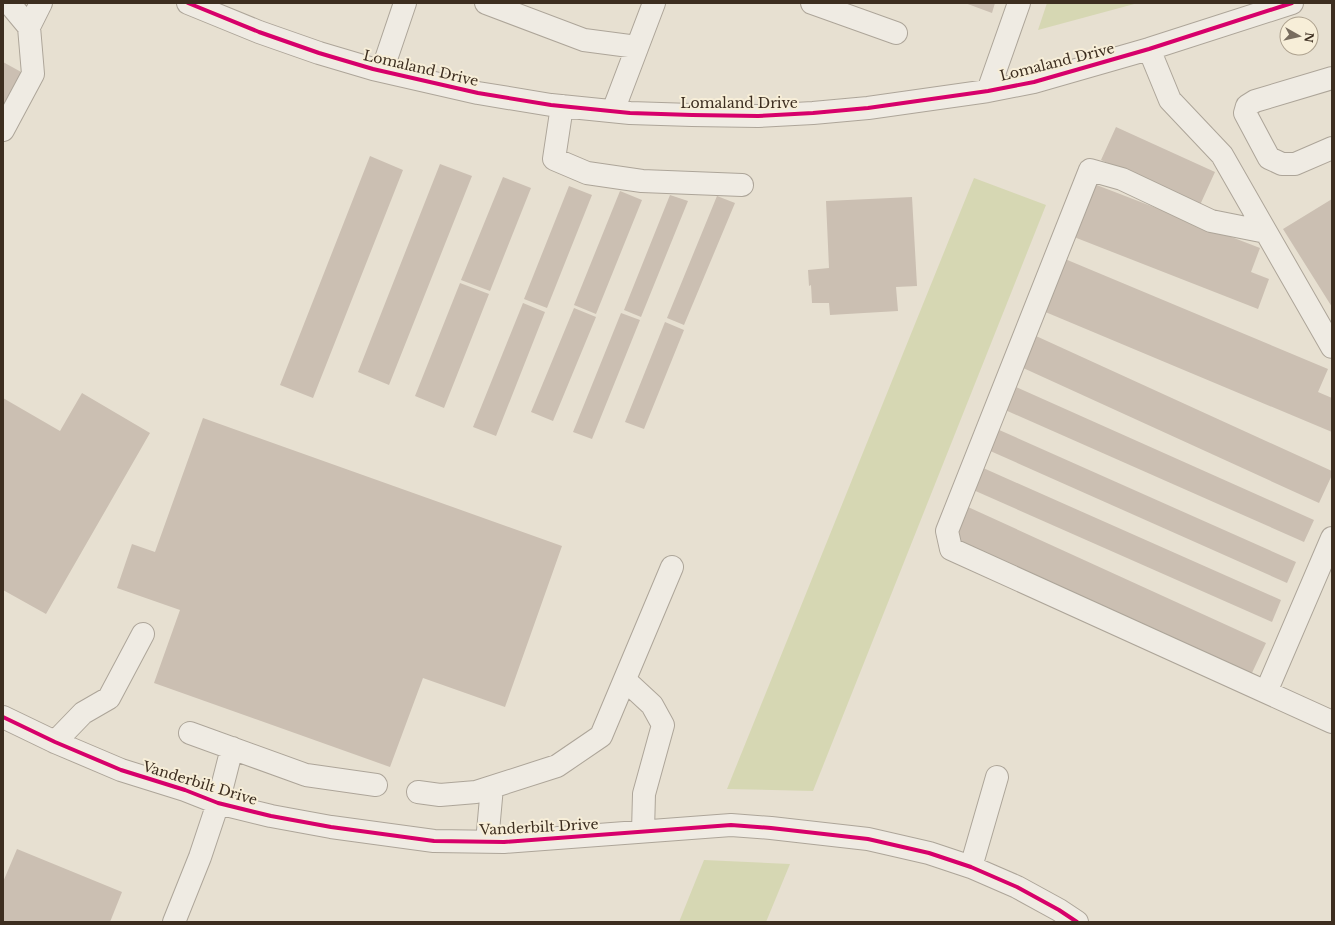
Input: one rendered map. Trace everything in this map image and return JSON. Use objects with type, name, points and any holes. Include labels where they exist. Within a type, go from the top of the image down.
[{"type":"street","points":[[9,3],[29,27]]},
{"type":"street","points":[[3,130],[34,74],[29,27],[41,3]]},
{"type":"street","name":"Lomaland Drive","points":[[188,3],[259,32],[320,53],[382,71],[478,93],[562,106],[692,116],[758,116],[868,108],[1034,82],[1149,49],[1292,3]]},
{"type":"street","points":[[382,71],[405,3]]},
{"type":"street","points":[[486,3],[584,40],[637,47]]},
{"type":"street","points":[[613,111],[654,3]]},
{"type":"street","points":[[812,3],[896,33]]},
{"type":"street","points":[[988,90],[1019,3]]},
{"type":"street","points":[[1149,49],[1170,100],[1222,156],[1332,347]]},
{"type":"street","points":[[1332,78],[1255,101],[1247,106],[1245,113],[1269,158],[1282,164],[1295,164],[1332,148]]},
{"type":"street","points":[[562,106],[554,159],[587,173],[634,180],[742,185]]},
{"type":"street","points":[[1266,232],[1211,222],[1122,179],[1090,170],[947,531],[951,549],[1332,722]]},
{"type":"street","points":[[1266,692],[1332,538]]},
{"type":"street","points":[[418,792],[440,795],[476,792],[557,766],[601,736],[672,567]]},
{"type":"street","points":[[55,742],[83,713],[109,698],[143,634]]},
{"type":"street","points":[[625,680],[652,705],[663,725],[644,794],[643,831]]},
{"type":"street","name":"Vanderbilt Drive","points":[[3,718],[121,770],[185,790],[218,803],[271,816],[347,829],[434,841],[504,842],[560,839],[643,831],[731,825],[868,839],[929,853],[970,867],[1017,887],[1059,910],[1077,922]]},
{"type":"street","points":[[190,733],[306,775],[376,785]]},
{"type":"street","points":[[174,922],[200,857],[218,803],[232,748]]},
{"type":"street","points":[[970,867],[997,777]]},
{"type":"street","points":[[487,842],[492,787]]},
{"type":"green space","points":[[1047,3],[1138,3],[1038,30]]},
{"type":"green space","points":[[974,178],[1046,205],[813,791],[727,789]]},
{"type":"green space","points":[[704,860],[790,864],[766,922],[679,922]]},
{"type":"building","points":[[965,3],[995,3],[992,13]]},
{"type":"building","points":[[3,62],[23,73],[3,108]]},
{"type":"building","points":[[1116,127],[1215,172],[1200,205],[1101,160]]},
{"type":"building","points":[[370,156],[403,170],[313,398],[280,385]]},
{"type":"building","points":[[440,164],[472,176],[389,385],[358,372]]},
{"type":"building","points":[[503,177],[531,188],[490,291],[461,280]]},
{"type":"building","points":[[1094,184],[1260,248],[1251,272],[1269,279],[1258,309],[1074,237]]},
{"type":"building","points":[[569,186],[592,195],[547,308],[524,299]]},
{"type":"building","points":[[620,191],[642,200],[596,314],[574,305]]},
{"type":"building","points":[[670,195],[688,201],[641,317],[624,310]]},
{"type":"building","points":[[717,196],[735,203],[684,325],[667,318]]},
{"type":"building","points":[[912,197],[917,286],[896,287],[898,311],[830,315],[829,303],[812,303],[808,270],[829,268],[826,201]]},
{"type":"building","points":[[1332,199],[1332,307],[1283,229]]},
{"type":"building","points":[[1065,259],[1328,369],[1318,392],[1332,398],[1332,432],[1043,311]]},
{"type":"building","points":[[460,283],[489,294],[444,408],[415,396]]},
{"type":"building","points":[[523,303],[545,312],[496,436],[473,427]]},
{"type":"building","points":[[574,308],[596,317],[553,421],[531,412]]},
{"type":"building","points":[[621,313],[640,320],[592,439],[573,432]]},
{"type":"building","points":[[665,322],[684,330],[644,429],[625,422]]},
{"type":"building","points":[[1036,336],[1332,471],[1332,475],[1319,503],[1021,367]]},
{"type":"building","points":[[1014,386],[1314,520],[1304,542],[1003,409]]},
{"type":"building","points":[[82,393],[150,433],[46,614],[3,590],[3,398],[60,431]]},
{"type":"building","points":[[203,418],[562,546],[505,707],[423,678],[390,767],[154,683],[180,610],[117,588],[132,544],[155,552]]},
{"type":"building","points":[[997,429],[1296,562],[1287,583],[988,450]]},
{"type":"building","points":[[981,467],[1281,600],[1272,622],[971,489]]},
{"type":"building","points":[[968,507],[1266,643],[1251,675],[954,538]]},
{"type":"building","points":[[17,849],[122,892],[110,922],[3,922],[3,882]]},
{"type":"cycle path","points":[[188,3],[259,32],[319,53],[373,69],[478,93],[551,105],[630,113],[758,116],[868,108],[988,91],[1034,82],[1149,49],[1292,3]]},
{"type":"cycle path","points":[[3,717],[55,742],[121,770],[185,790],[218,803],[271,816],[331,827],[434,841],[504,842],[731,825],[868,839],[929,853],[971,867],[1017,887],[1059,910],[1077,922]]}]
